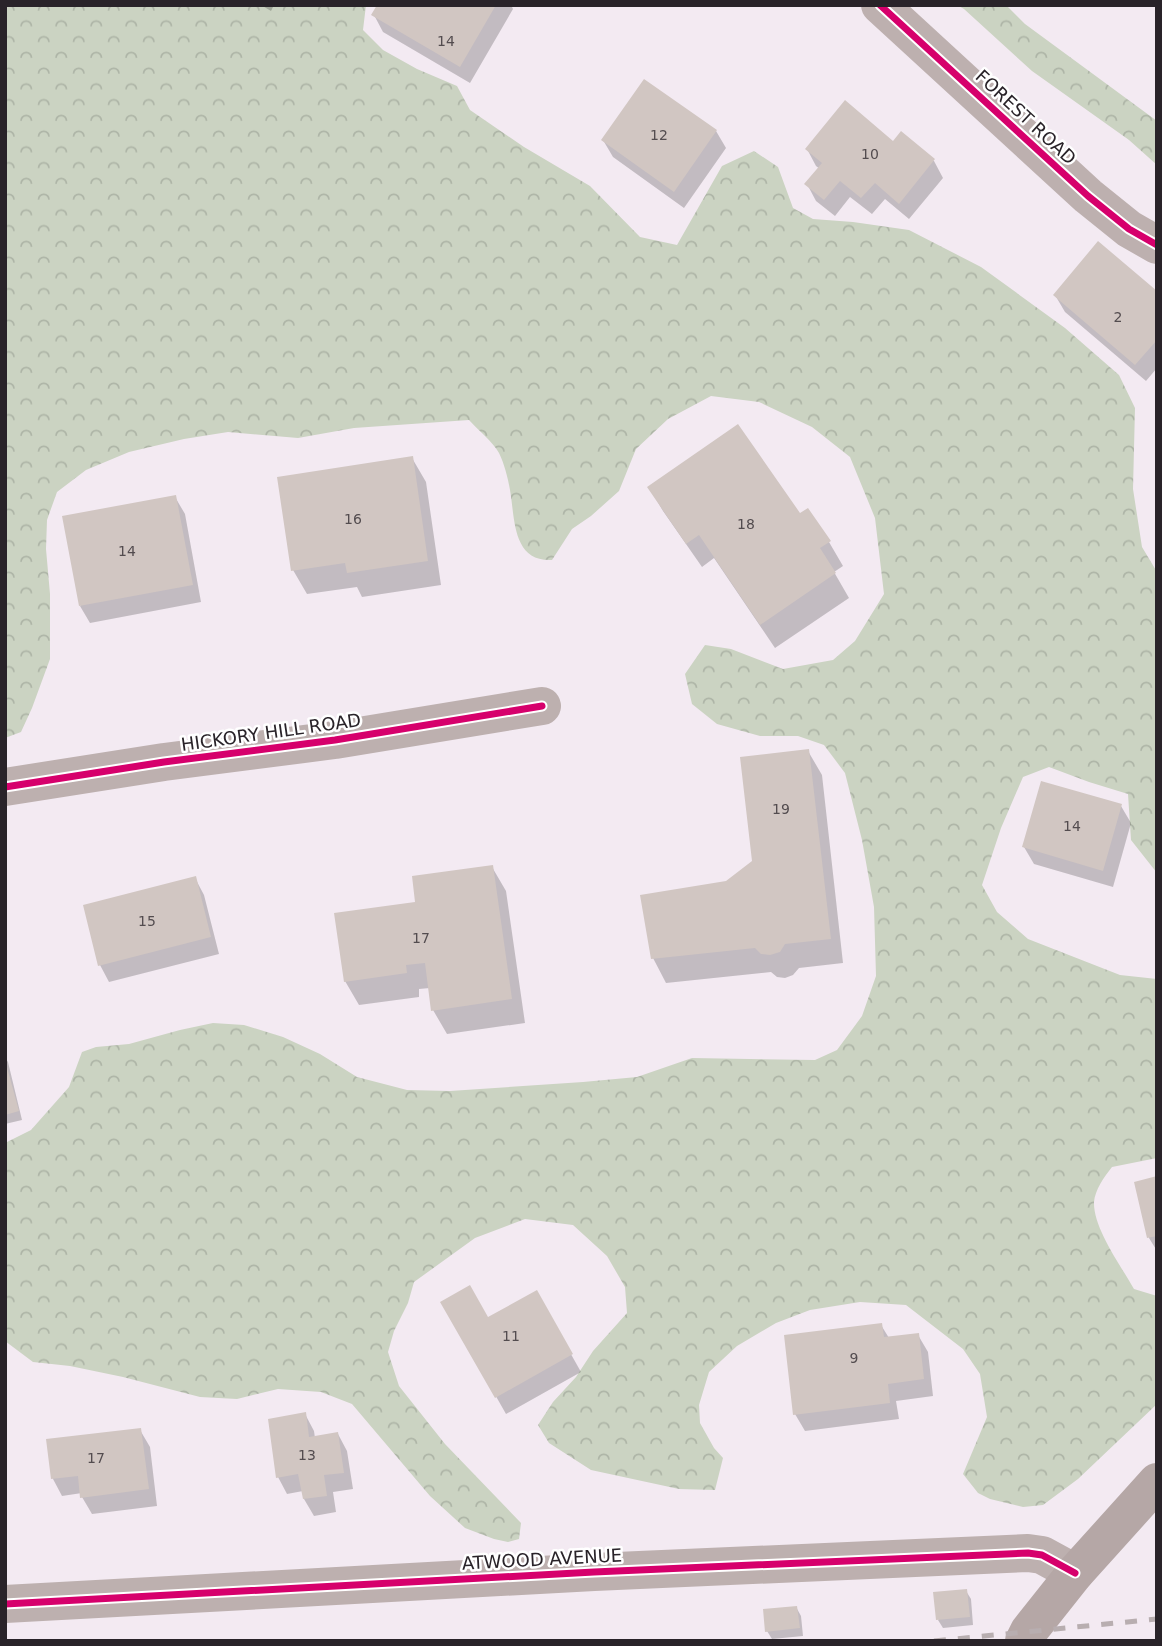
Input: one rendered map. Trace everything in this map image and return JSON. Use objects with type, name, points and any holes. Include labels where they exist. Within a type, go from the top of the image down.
[{"type":"main road","points":[[1024,1641],[1075,1573],[1157,1482]]},
{"type":"street","name":"FOREST ROAD","points":[[880,5],[1088,195],[1129,229],[1157,246]]},
{"type":"street","name":"HICKORY HILL ROAD","points":[[5,787],[164,762],[335,740],[542,706]]},
{"type":"street","name":"ATWOOD AVENUE","points":[[5,1604],[1028,1553],[1042,1555],[1075,1573]]},
{"type":"green space","points":[[5,5],[366,5],[363,30],[383,50],[417,69],[457,86],[470,110],[524,147],[590,186],[640,237],[677,245],[722,166],[754,151],[778,167],[793,208],[813,219],[909,230],[981,267],[1065,328],[1119,375],[1135,408],[1133,489],[1142,547],[1157,572],[1157,873],[1131,840],[1128,794],[1049,767],[1023,777],[1001,828],[982,885],[997,912],[1028,939],[1120,975],[1157,979],[1157,1158],[1112,1167],[1098,1188],[1094,1202],[1103,1235],[1134,1289],[1157,1296],[1157,1404],[1078,1479],[1043,1505],[1023,1507],[990,1499],[978,1493],[963,1474],[987,1417],[980,1374],[963,1349],[906,1305],[860,1302],[810,1310],[776,1323],[737,1346],[709,1372],[699,1405],[700,1423],[723,1458],[715,1490],[679,1489],[591,1470],[549,1443],[538,1425],[593,1351],[627,1313],[625,1287],[607,1256],[573,1225],[525,1219],[475,1238],[414,1282],[388,1352],[399,1386],[445,1444],[521,1523],[519,1539],[508,1542],[465,1528],[430,1496],[352,1404],[321,1392],[278,1389],[237,1399],[200,1397],[123,1377],[70,1366],[33,1362],[5,1341],[5,1143],[31,1130],[69,1087],[82,1052],[96,1047],[129,1044],[213,1023],[244,1025],[283,1037],[320,1054],[357,1077],[407,1090],[450,1091],[637,1077],[692,1058],[815,1060],[837,1050],[862,1016],[876,976],[874,907],[862,840],[845,773],[824,745],[798,736],[760,736],[717,724],[692,704],[685,674],[705,645],[731,649],[783,669],[833,660],[855,641],[884,594],[875,518],[850,457],[812,427],[759,402],[711,396],[668,419],[636,449],[619,491],[572,529],[552,560],[539,559],[529,554],[522,546],[501,457],[493,444],[469,420],[354,428],[298,438],[228,432],[184,439],[129,452],[86,470],[57,492],[47,520],[50,659],[21,732],[5,738]]},
{"type":"green space","points":[[957,5],[1006,5],[1025,24],[1157,121],[1157,165],[1129,140],[1032,71]]},
{"type":"building","points":[[377,5],[496,5],[460,67],[371,15]]},
{"type":"building","points":[[644,79],[717,130],[674,192],[601,140]]},
{"type":"building","points":[[845,100],[893,141],[901,131],[935,159],[899,204],[875,183],[861,198],[840,181],[824,200],[804,184],[822,163],[805,149]]},
{"type":"building","points":[[1098,241],[1157,291],[1157,340],[1135,365],[1053,295]]},
{"type":"building","points":[[738,424],[800,513],[808,508],[831,541],[820,548],[836,573],[760,625],[699,535],[686,544],[647,487]]},
{"type":"building","points":[[413,456],[428,561],[347,573],[345,563],[291,571],[277,477]]},
{"type":"building","points":[[176,495],[193,585],[79,606],[62,516]]},
{"type":"building","points":[[809,749],[831,939],[785,944],[780,952],[770,955],[761,954],[755,948],[651,959],[640,895],[726,881],[752,861],[740,757]]},
{"type":"building","points":[[1041,781],[1122,804],[1103,871],[1022,847]]},
{"type":"building","points":[[493,865],[512,999],[431,1011],[425,963],[406,965],[407,973],[344,982],[334,913],[415,902],[412,876]]},
{"type":"building","points":[[196,876],[211,937],[98,966],[83,905]]},
{"type":"building","points":[[5,1060],[19,1111],[5,1115]]},
{"type":"building","points":[[1157,1176],[1157,1236],[1147,1238],[1134,1182]]},
{"type":"building","points":[[470,1285],[488,1317],[537,1290],[573,1354],[495,1398],[440,1302]]},
{"type":"building","points":[[882,1323],[884,1337],[919,1333],[924,1379],[888,1384],[890,1403],[793,1415],[784,1335]]},
{"type":"building","points":[[306,1412],[309,1437],[338,1432],[344,1473],[324,1475],[327,1496],[303,1499],[298,1474],[276,1478],[268,1419]]},
{"type":"building","points":[[141,1428],[149,1489],[80,1498],[78,1476],[51,1479],[46,1439]]},
{"type":"building","points":[[967,1589],[970,1617],[936,1620],[933,1592]]},
{"type":"building","points":[[797,1606],[800,1628],[765,1632],[763,1609]]},
{"type":"railway","points":[[934,1641],[1157,1619]]},
{"type":"cycle path","points":[[880,5],[1088,196],[1129,229],[1157,245]]},
{"type":"cycle path","points":[[5,787],[164,762],[335,740],[542,706]]},
{"type":"cycle path","points":[[5,1604],[594,1572],[1028,1553],[1042,1555],[1075,1573]]}]
